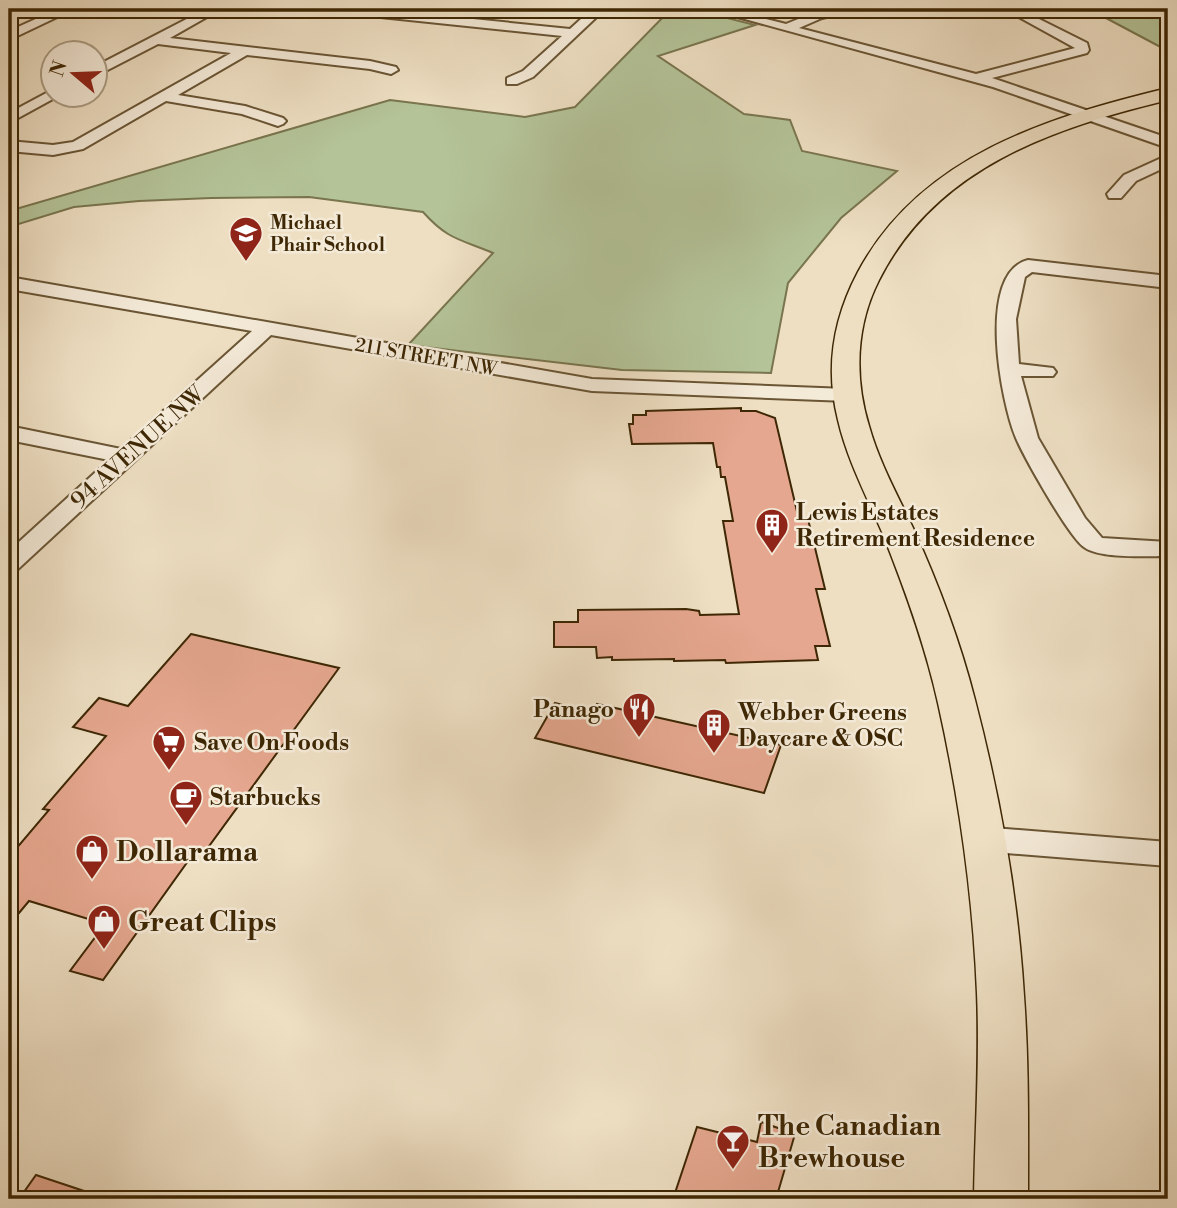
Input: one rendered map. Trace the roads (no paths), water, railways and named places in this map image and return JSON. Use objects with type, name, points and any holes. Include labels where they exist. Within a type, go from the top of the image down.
[{"type":"main road","points":[[1001,1199],[1002,1032],[995,928],[962,727],[936,627],[861,447],[847,395],[846,336],[854,307],[872,265],[901,223],[967,168],[1003,148],[1082,116],[1168,94]]},
{"type":"street","points":[[9,36],[68,9]]},
{"type":"street","points":[[108,65],[215,9]]},
{"type":"street","points":[[342,9],[571,33]]},
{"type":"street","points":[[512,81],[528,74],[599,9]]},
{"type":"street","points":[[714,9],[900,57],[933,52],[942,57],[956,73],[974,78],[988,87],[1168,146]]},
{"type":"street","points":[[787,27],[818,15],[845,9]]},
{"type":"street","points":[[974,78],[1082,50],[1082,46],[1055,30],[1010,9]]},
{"type":"street","points":[[155,40],[370,65],[391,70]]},
{"type":"street","points":[[9,146],[53,150],[88,141],[246,51]]},
{"type":"street","points":[[166,97],[245,110],[278,121]]},
{"type":"street","points":[[9,119],[38,103]]},
{"type":"street","points":[[1115,194],[1130,178],[1168,160]]},
{"type":"street","points":[[1168,282],[1028,266],[1016,275],[1006,319],[1009,369],[1027,438],[1068,509],[1093,543],[1110,547],[1168,550]]},
{"type":"street","name":"211 STREET NW","points":[[9,283],[265,330],[592,385],[847,395]]},
{"type":"street","name":"94 AVENUE NW","points":[[9,564],[265,330]]},
{"type":"street","points":[[1009,369],[1046,372]]},
{"type":"street","points":[[9,433],[125,457]]},
{"type":"street","points":[[982,839],[1168,854]]},
{"type":"place","name":"Michael Phair School","points":[[246,263]]},
{"type":"place","name":"Lewis Estates Retirement Residence","points":[[772,555]]},
{"type":"place","name":"Panago","points":[[639,739]]},
{"type":"place","name":"Webber Greens Daycare & OSC","points":[[714,755]]},
{"type":"place","name":"Save On Foods","points":[[169,772]]},
{"type":"place","name":"Starbucks","points":[[186,827]]},
{"type":"place","name":"Dollarama","points":[[92,881]]},
{"type":"place","name":"Great Clips","points":[[104,951]]},
{"type":"place","name":"The Canadian Brewhouse","points":[[733,1171]]}]
